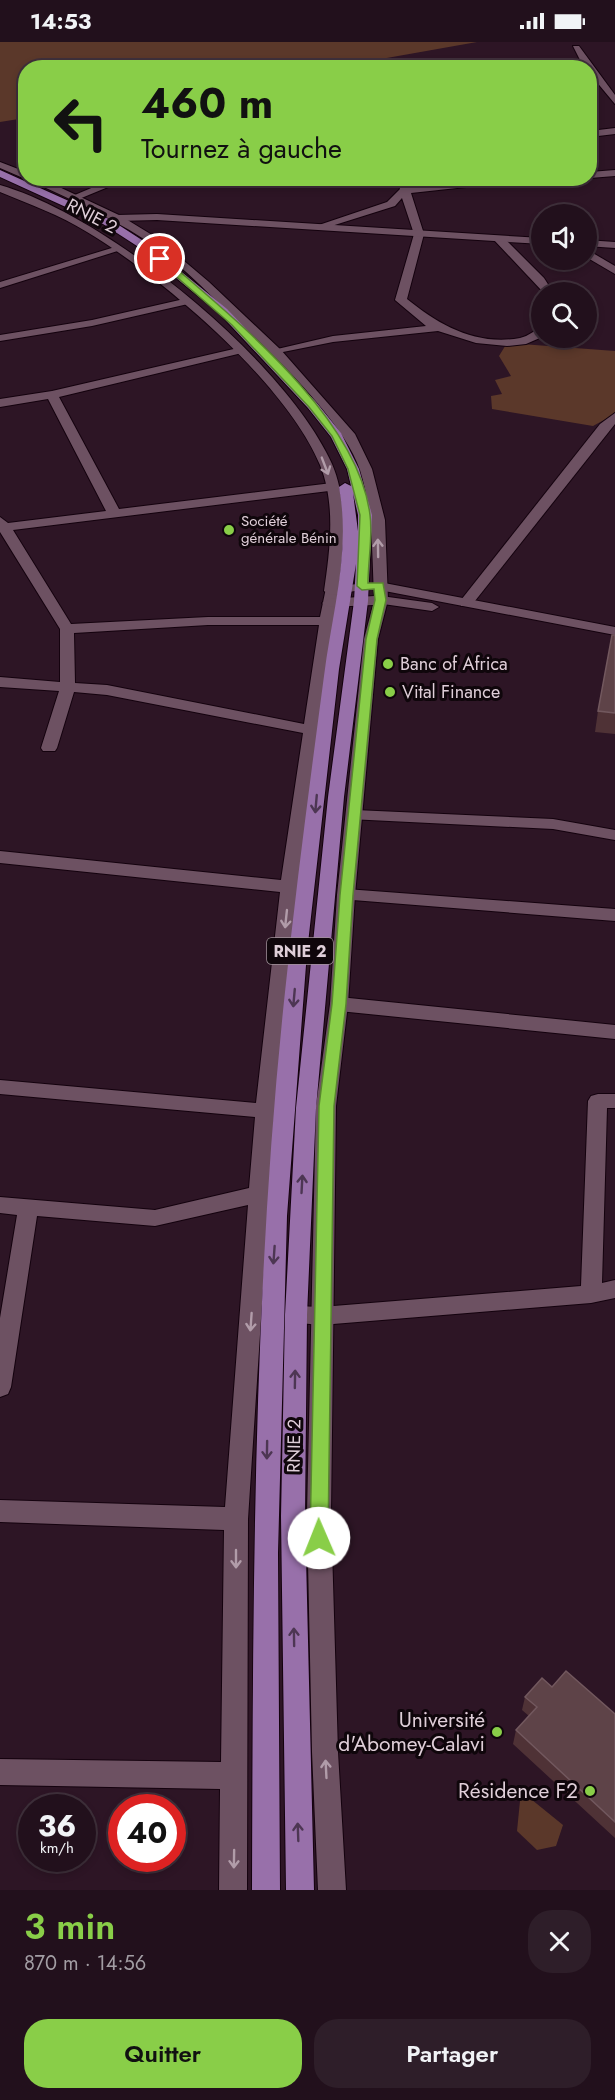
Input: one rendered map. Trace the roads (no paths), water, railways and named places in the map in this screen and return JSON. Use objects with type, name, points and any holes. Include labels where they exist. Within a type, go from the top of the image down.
[{"type":"highway","name":"RNIE 2","points":[[0,173],[18,181]]},
{"type":"highway","name":"RNIE 2","points":[[0,181],[107,222]]},
{"type":"highway","name":"RNIE 2","points":[[28,186],[107,222],[132,248],[254,355],[309,415],[327,442],[341,473],[350,504],[351,598],[330,879],[306,1108],[296,1315],[293,1527],[300,1890]]},
{"type":"highway","name":"RNIE 2","points":[[266,1890],[265,1517],[275,1112],[294,992],[333,660],[351,598]]},
{"type":"street","points":[[576,48],[583,60]]},
{"type":"street","points":[[597,80],[615,100]]},
{"type":"street","points":[[597,133],[615,130]]},
{"type":"street","points":[[0,165],[18,172]]},
{"type":"street","points":[[597,174],[615,173]]},
{"type":"street","points":[[50,186],[75,197],[107,222],[153,240],[188,269],[277,352],[351,436],[366,469],[378,520],[351,598],[312,730],[289,887],[275,1112],[260,1194],[236,1519],[236,1776],[233,1890]]},
{"type":"street","points":[[75,197],[104,186]]},
{"type":"street","points":[[402,186],[419,234],[401,300],[438,328]]},
{"type":"street","points":[[318,227],[391,204],[403,191],[457,186]]},
{"type":"street","points":[[0,188],[90,230],[119,249],[184,302],[238,351],[294,410],[313,437],[333,487],[351,598],[371,639],[346,895],[339,1004],[326,1106],[319,1514],[325,1752],[332,1890]]},
{"type":"street","points":[[107,222],[157,217],[531,240]]},
{"type":"street","points":[[498,238],[541,282]]},
{"type":"street","points":[[597,244],[615,245]]},
{"type":"street","points":[[0,285],[119,249]]},
{"type":"street","points":[[597,259],[615,271]]},
{"type":"street","points":[[0,338],[92,323],[184,302]]},
{"type":"street","points":[[277,352],[333,339],[438,328],[492,342],[527,340],[531,338]]},
{"type":"street","points":[[0,403],[52,395],[238,351]]},
{"type":"street","points":[[52,395],[114,513]]},
{"type":"street","points":[[466,603],[604,427],[615,417]]},
{"type":"street","points":[[49,748],[69,687],[67,629],[1,525],[333,487]]},
{"type":"street","points":[[351,598],[477,613],[615,639]]},
{"type":"street","points":[[67,629],[208,621],[351,598],[466,603],[615,631]]},
{"type":"street","points":[[0,682],[107,690],[312,730]]},
{"type":"street","points":[[355,815],[553,824],[615,835]]},
{"type":"street","points":[[0,858],[289,887]]},
{"type":"street","points":[[346,895],[615,915]]},
{"type":"street","points":[[339,1004],[615,1032]]},
{"type":"street","points":[[0,1087],[275,1112]]},
{"type":"street","points":[[591,1294],[598,1101],[615,1101]]},
{"type":"street","points":[[0,1205],[155,1218],[260,1194]]},
{"type":"street","points":[[0,1387],[28,1208]]},
{"type":"street","points":[[296,1315],[321,1316],[591,1294],[615,1289]]},
{"type":"street","points":[[0,1511],[236,1519]]},
{"type":"street","points":[[0,1772],[236,1776]]},
{"type":"place","name":"Société générale Bénin","points":[[229,530]]},
{"type":"place","name":"Banc of Africa","points":[[388,664]]},
{"type":"place","name":"Vital Finance","points":[[390,692]]},
{"type":"place","name":"Université d'Abomey-Calavi","points":[[497,1732]]},
{"type":"place","name":"Résidence F2","points":[[590,1791]]}]
